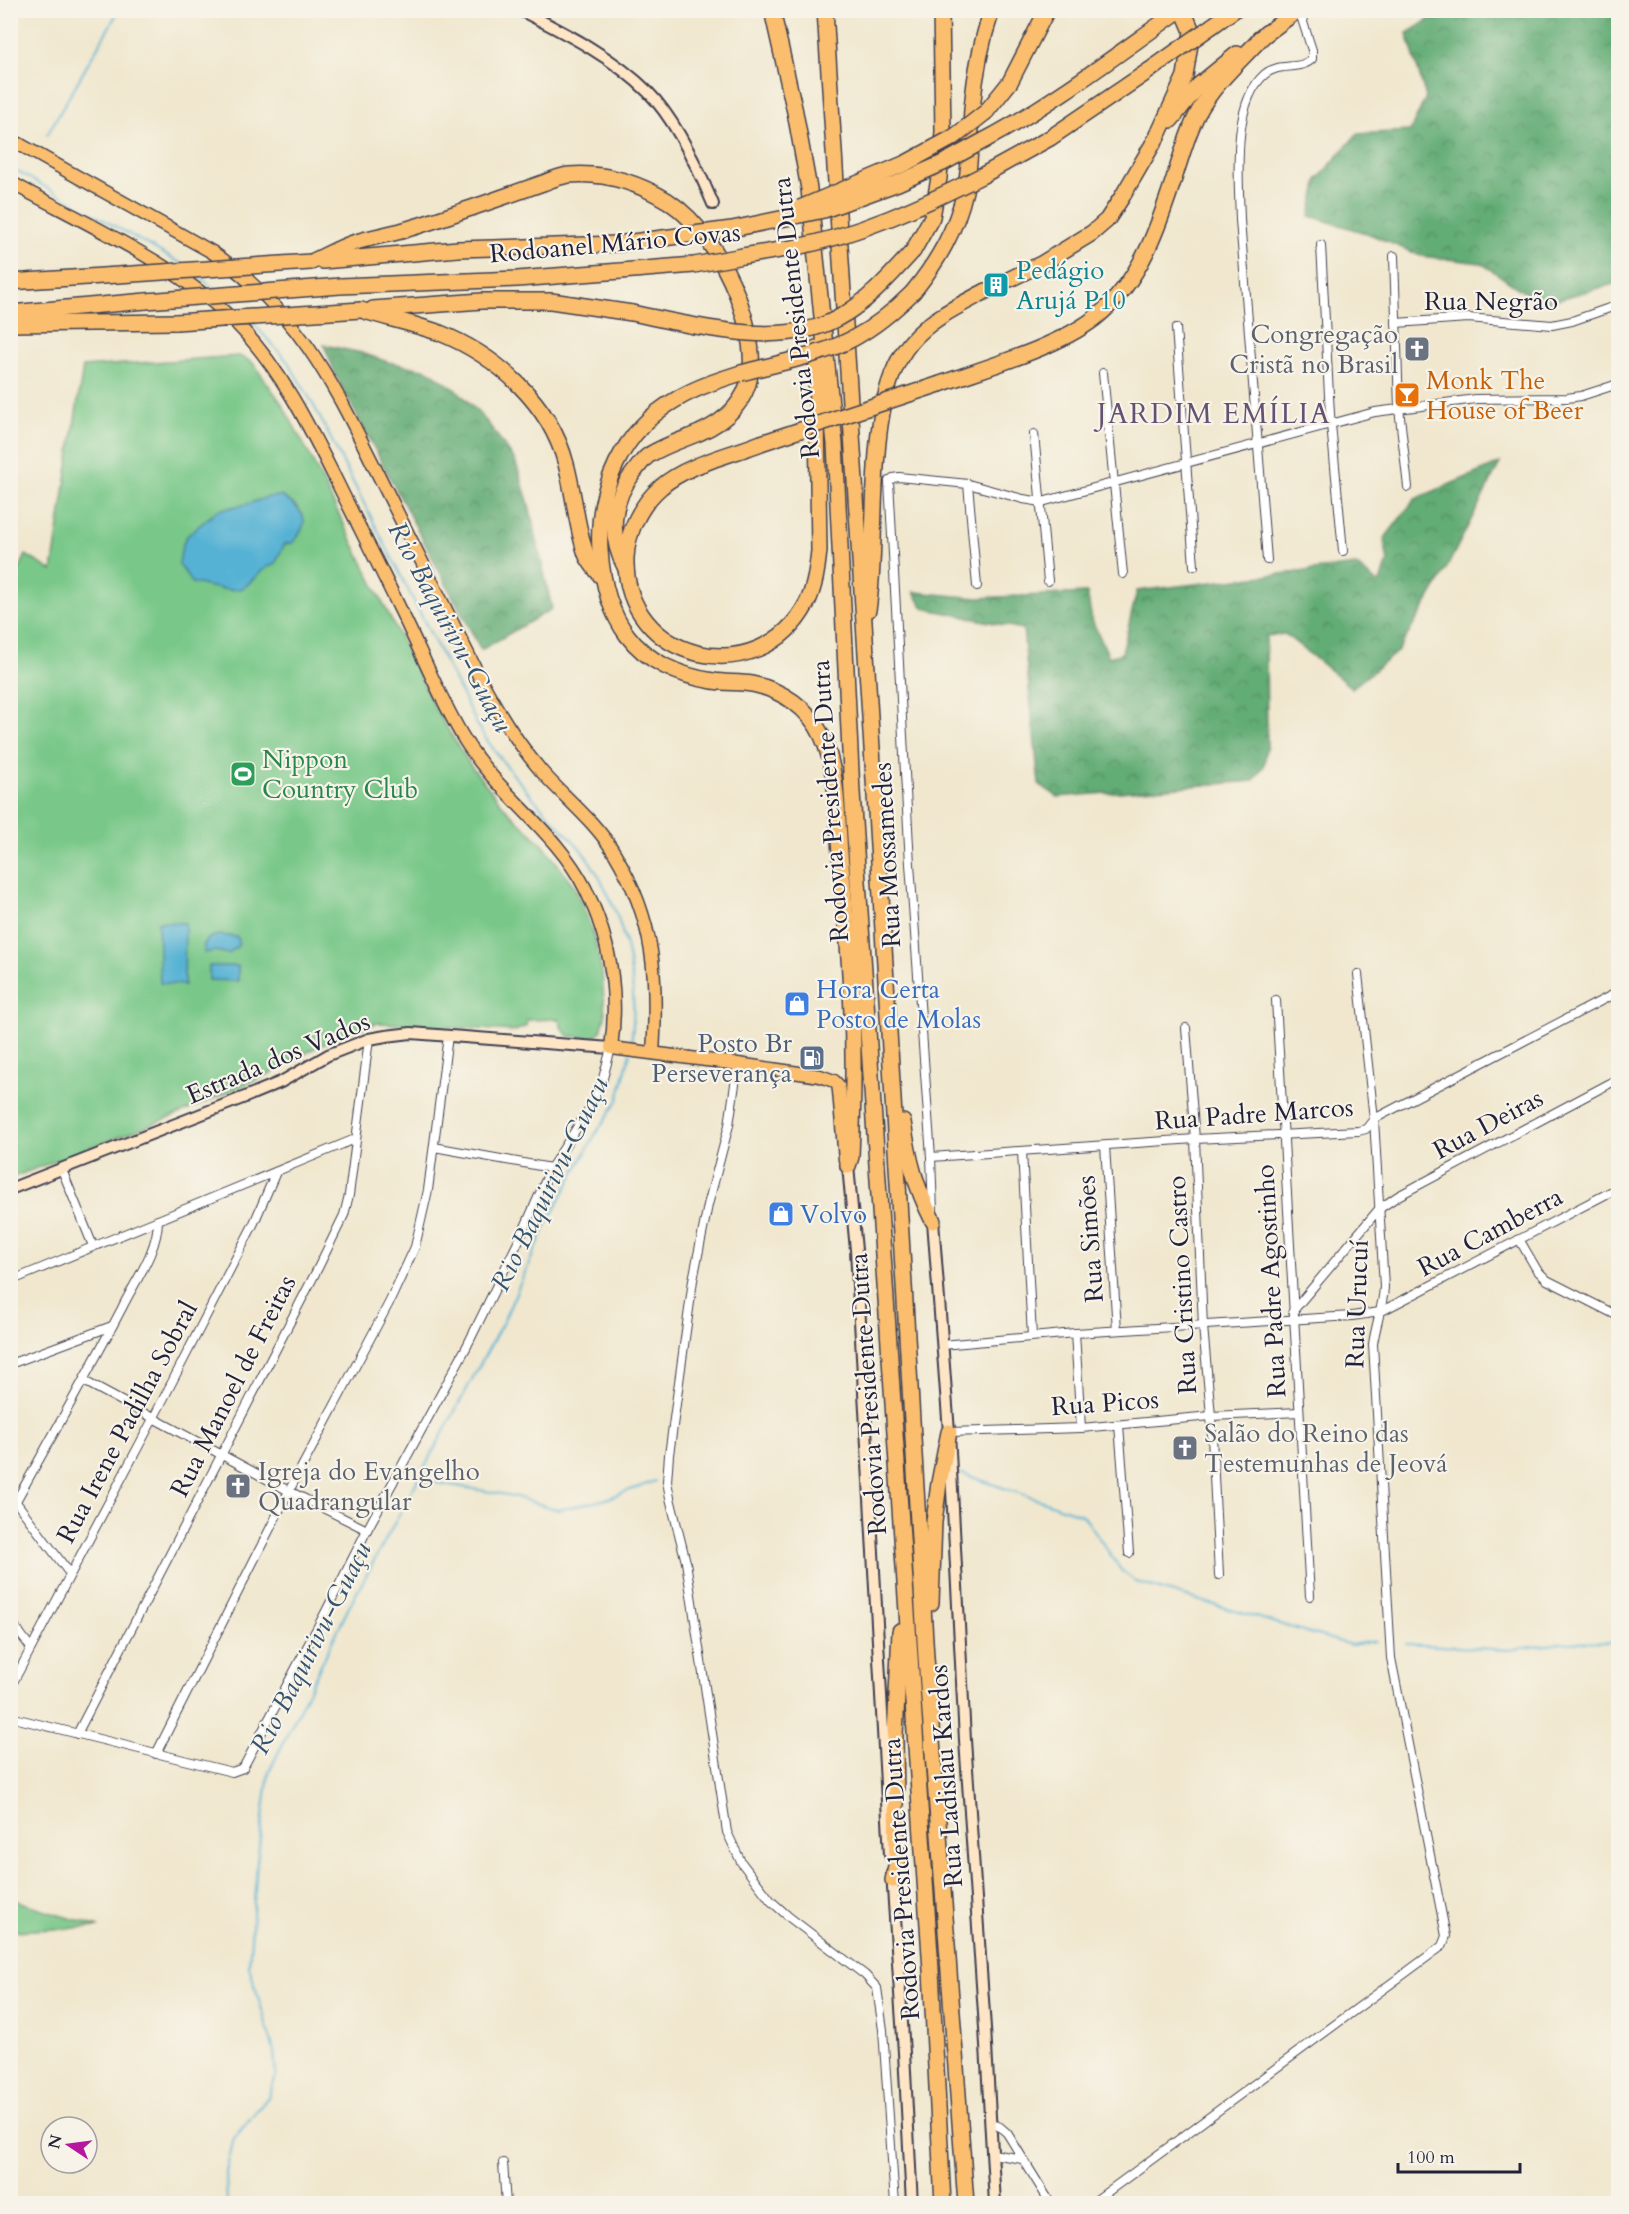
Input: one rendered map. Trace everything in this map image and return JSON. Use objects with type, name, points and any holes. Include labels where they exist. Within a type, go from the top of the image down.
[{"type":"highway","name":"Rodovia Presidente Dutra","points":[[772,10],[795,112],[809,189],[835,444],[852,792],[932,1984],[943,2204]]},
{"type":"highway","name":"Rodovia Presidente Dutra","points":[[825,10],[926,1657],[966,2204]]},
{"type":"highway","points":[[10,324],[176,322],[482,301],[551,301],[752,334],[783,333],[830,323],[875,291],[913,251],[932,217],[939,178],[943,132],[941,10]]},
{"type":"highway","points":[[848,1166],[851,1157],[853,1076],[847,935],[831,765],[822,736],[798,704],[780,693],[752,684],[694,677],[657,662],[643,651],[627,635],[614,614],[601,560],[600,515],[604,493],[623,450],[657,413],[675,400],[695,389],[741,373],[815,353],[852,339],[878,323],[913,292],[937,261],[950,239],[966,190],[978,68],[983,38],[992,10]]},
{"type":"highway","points":[[785,218],[802,207],[906,163],[954,137],[986,112],[1010,82],[1047,10]]},
{"type":"highway","points":[[1010,279],[1061,252],[1092,233],[1107,220],[1157,137],[1185,76],[1192,31],[1181,10]]},
{"type":"highway","name":"Rodoanel Mário Covas","points":[[10,282],[311,262],[458,249],[617,244],[732,229],[824,210],[898,183],[943,163],[985,140],[1038,110],[1181,10]]},
{"type":"highway","name":"Rodoanel Mário Covas","points":[[10,313],[340,286],[517,279],[621,272],[694,265],[822,242],[929,202],[1050,138],[1234,10]]},
{"type":"highway","points":[[1157,137],[1199,85],[1298,10]]},
{"type":"highway","points":[[626,569],[627,548],[639,514],[661,487],[693,469],[761,443],[940,384],[1068,335],[1097,317],[1123,290],[1151,243],[1188,135],[1199,111],[1217,86],[1266,33]]},
{"type":"highway","points":[[311,262],[352,243],[403,231],[566,175],[597,175],[630,181],[654,192],[681,210],[712,246],[735,291],[744,316],[750,344],[751,376],[747,390],[735,408],[700,432],[673,442],[646,456],[628,479],[617,502],[613,521],[618,554],[626,569],[641,616],[666,641],[681,649],[717,657],[737,655],[771,644],[784,633],[803,610],[808,602],[816,576],[819,550],[816,257]]},
{"type":"highway","points":[[864,640],[873,581],[877,448],[892,375],[910,342],[924,329],[986,291]]},
{"type":"highway","points":[[361,310],[439,333],[468,346],[488,357],[516,381],[548,422],[566,462],[586,555],[605,582]]},
{"type":"highway","points":[[890,1046],[900,1068],[900,1101],[908,1153],[918,1190],[933,1221]]},
{"type":"highway","points":[[926,1657],[934,1522],[949,1432]]},
{"type":"highway","points":[[892,1880],[897,1863],[895,1787],[898,1669],[905,1592]]},
{"type":"main road","points":[[10,139],[212,252],[268,297],[307,343],[338,394],[503,721],[543,773],[569,798],[615,853],[632,887],[653,953],[655,1011],[648,1053]]},
{"type":"main road","points":[[10,182],[184,280],[240,327],[266,359],[300,410],[467,744],[511,799],[560,850],[584,886],[600,923],[608,952],[615,987],[617,1049],[820,1076],[834,1081],[838,1085],[844,1158],[848,1166]]},
{"type":"street","points":[[520,10],[598,53],[623,70],[649,93],[677,133],[699,171],[713,204]]},
{"type":"street","points":[[1267,560],[1240,220],[1241,133],[1245,107],[1256,85],[1266,73],[1275,68],[1306,65],[1312,59],[1312,50],[1298,10]]},
{"type":"street","points":[[1321,245],[1330,424],[1342,551]]},
{"type":"street","points":[[1394,256],[1400,408],[1408,487]]},
{"type":"street","name":"Rua Negrão","points":[[1396,323],[1468,318],[1552,325],[1572,321],[1618,305]]},
{"type":"street","points":[[1176,328],[1194,566]]},
{"type":"street","points":[[1103,373],[1123,574]]},
{"type":"street","points":[[977,586],[968,484],[1042,502],[1330,424],[1400,408],[1476,399],[1567,398],[1618,384]]},
{"type":"street","points":[[1034,434],[1048,581]]},
{"type":"street","name":"Rua Mossamedes","points":[[942,1345],[888,486],[889,481],[899,477],[968,484]]},
{"type":"street","name":"Rua Urucuí","points":[[1092,2204],[1438,1949],[1445,1941],[1446,1930],[1391,1658],[1373,1344],[1384,1287],[1374,1119],[1358,974]]},
{"type":"street","name":"Rua Padre Marcos","points":[[931,1157],[1195,1139],[1358,1131],[1366,1129],[1374,1119],[1618,992]]},
{"type":"street","name":"Rua Padre Agostinho","points":[[1276,1000],[1310,1596]]},
{"type":"street","name":"Rua Cristino Castro","points":[[1186,1028],[1195,1139],[1203,1326],[1211,1416],[1219,1575]]},
{"type":"street","name":"Estrada dos Vados","points":[[10,1189],[281,1082],[328,1055],[369,1039],[411,1034],[617,1049]]},
{"type":"street","points":[[156,1754],[289,1491],[389,1303],[415,1247],[422,1222],[434,1147],[448,1036]]},
{"type":"street","name":"Rua Manoel de Freitas","points":[[77,1734],[344,1215],[349,1195],[369,1039]]},
{"type":"street","points":[[10,1717],[232,1772],[243,1768],[367,1530],[483,1315],[551,1168],[591,1106],[617,1049]]},
{"type":"street","points":[[738,1064],[729,1125],[708,1205],[693,1280],[667,1481],[686,1562],[727,1832],[741,1862],[771,1901],[864,1975],[877,1988],[883,2030],[895,2204]]},
{"type":"street","name":"Rua Deiras","points":[[1294,1315],[1379,1209],[1398,1196],[1618,1078]]},
{"type":"street","points":[[10,1281],[355,1139]]},
{"type":"street","name":"Rua Simões","points":[[1105,1146],[1117,1330]]},
{"type":"street","points":[[434,1147],[551,1168]]},
{"type":"street","points":[[1022,1151],[1032,1336]]},
{"type":"street","points":[[848,1166],[856,1250],[912,2204]]},
{"type":"street","points":[[62,1170],[93,1246]]},
{"type":"street","name":"Rua Irene Padilha Sobral","points":[[10,1688],[153,1419],[254,1223],[276,1172]]},
{"type":"street","name":"Rua Camberra","points":[[942,1345],[1032,1336],[1203,1326],[1294,1315],[1352,1316],[1380,1312],[1618,1188]]},
{"type":"street","points":[[16,1501],[84,1381],[112,1326],[155,1240],[158,1220]]},
{"type":"street","points":[[1520,1239],[1537,1270],[1547,1280],[1618,1316]]},
{"type":"street","points":[[10,1364],[112,1326]]},
{"type":"street","points":[[1074,1333],[1081,1428]]},
{"type":"street","name":"Rua Ladislau Kardos","points":[[942,1345],[995,2204]]},
{"type":"street","points":[[84,1381],[289,1491],[367,1530]]},
{"type":"street","name":"Rua Picos","points":[[949,1432],[1081,1428],[1211,1416],[1299,1412]]},
{"type":"street","points":[[1119,1425],[1129,1553]]},
{"type":"street","points":[[10,1494],[70,1574]]},
{"type":"street","points":[[10,1620],[31,1648]]},
{"type":"street","points":[[991,2123],[1007,2133],[1051,2204]]},
{"type":"street","points":[[993,2154],[1022,2160]]},
{"type":"street","points":[[503,2163],[506,2204]]},
{"type":"green space","points":[[1443,11],[1618,11],[1618,283],[1541,304],[1481,263],[1421,256],[1372,235],[1310,216],[1318,179],[1357,134],[1410,131],[1426,97],[1407,33]]},
{"type":"green space","points":[[324,345],[428,370],[459,392],[487,422],[515,460],[528,501],[552,609],[481,650],[336,376]]},
{"type":"green space","name":"Nippon Country Club","points":[[239,356],[252,362],[282,404],[437,712],[470,765],[505,808],[544,846],[574,886],[592,929],[602,972],[605,1016],[601,1031],[592,1038],[568,1036],[561,1027],[560,1019],[527,1020],[526,1026],[515,1031],[378,1023],[349,1032],[271,1073],[179,1114],[11,1178],[11,588],[26,555],[52,571],[83,367]]},
{"type":"green space","points":[[1500,463],[1440,581],[1398,651],[1352,688],[1285,634],[1266,636],[1267,747],[1264,766],[1253,781],[1058,797],[1039,784],[1023,629],[923,608],[914,592],[977,598],[1087,593],[1092,620],[1109,657],[1122,653],[1137,591],[1356,565],[1379,584],[1388,562],[1384,539],[1415,499]]},
{"type":"green space","points":[[10,1898],[36,1908],[99,1927],[11,1931]]},
{"type":"water","points":[[281,496],[300,511],[304,522],[292,543],[285,544],[274,565],[265,568],[248,584],[238,589],[192,583],[179,564],[182,546],[187,536],[218,510],[268,497]]},
{"type":"water","points":[[158,922],[185,923],[184,985],[160,983]]},
{"type":"water","points":[[219,935],[237,937],[238,946],[228,954],[215,951],[204,953],[204,944],[209,938]]},
{"type":"water","points":[[209,966],[238,966],[238,981],[209,980]]},
{"type":"waterway","points":[[47,135],[119,10]]},
{"type":"waterway","name":"Rio Baquirivu-Guaçu","points":[[10,167],[182,264]]},
{"type":"waterway","name":"Rio Baquirivu-Guaçu","points":[[198,276],[215,289]]},
{"type":"waterway","name":"Rio Baquirivu-Guaçu","points":[[229,301],[240,311]]},
{"type":"waterway","name":"Rio Baquirivu-Guaçu","points":[[253,323],[288,362],[313,404],[480,730],[520,783],[582,850],[599,877],[619,922],[631,971],[633,996],[631,1045]]},
{"type":"waterway","name":"Rio Baquirivu-Guaçu","points":[[227,2204],[226,2172],[234,2138],[269,2096],[276,2076],[274,2051],[249,1966],[257,1862],[269,1772],[348,1609],[503,1322],[548,1221],[595,1135],[618,1100],[630,1053]]},
{"type":"waterway","points":[[960,1473],[1083,1515],[1121,1570],[1136,1582],[1351,1645],[1376,1641]]},
{"type":"waterway","points":[[417,1479],[513,1496],[558,1510],[603,1500],[655,1481]]},
{"type":"waterway","points":[[1406,1644],[1508,1650],[1563,1643],[1618,1642]]},
{"type":"tunnel","points":[[986,291],[1010,279]]},
{"type":"place","name":"Pedágio Arujá P10","points":[[996,285]]},
{"type":"place","name":"Congregação Cristã no Brasil","points":[[1417,349]]},
{"type":"place","name":"Monk The House of Beer","points":[[1407,395]]},
{"type":"place","name":"Nippon Country Club","points":[[243,774]]},
{"type":"place","name":"Hora Certa Posto de Molas","points":[[797,1004]]},
{"type":"place","name":"Posto Br Perseverança","points":[[812,1058]]},
{"type":"place","name":"Volvo","points":[[781,1214]]},
{"type":"place","name":"Salão do Reino das Testemunhas de Jeová","points":[[1185,1448]]},
{"type":"place","name":"Igreja do Evangelho Quadrangular","points":[[238,1486]]},
{"type":"district","name":"JARDIM EMÍLIA","points":[[1214,414]]}]
